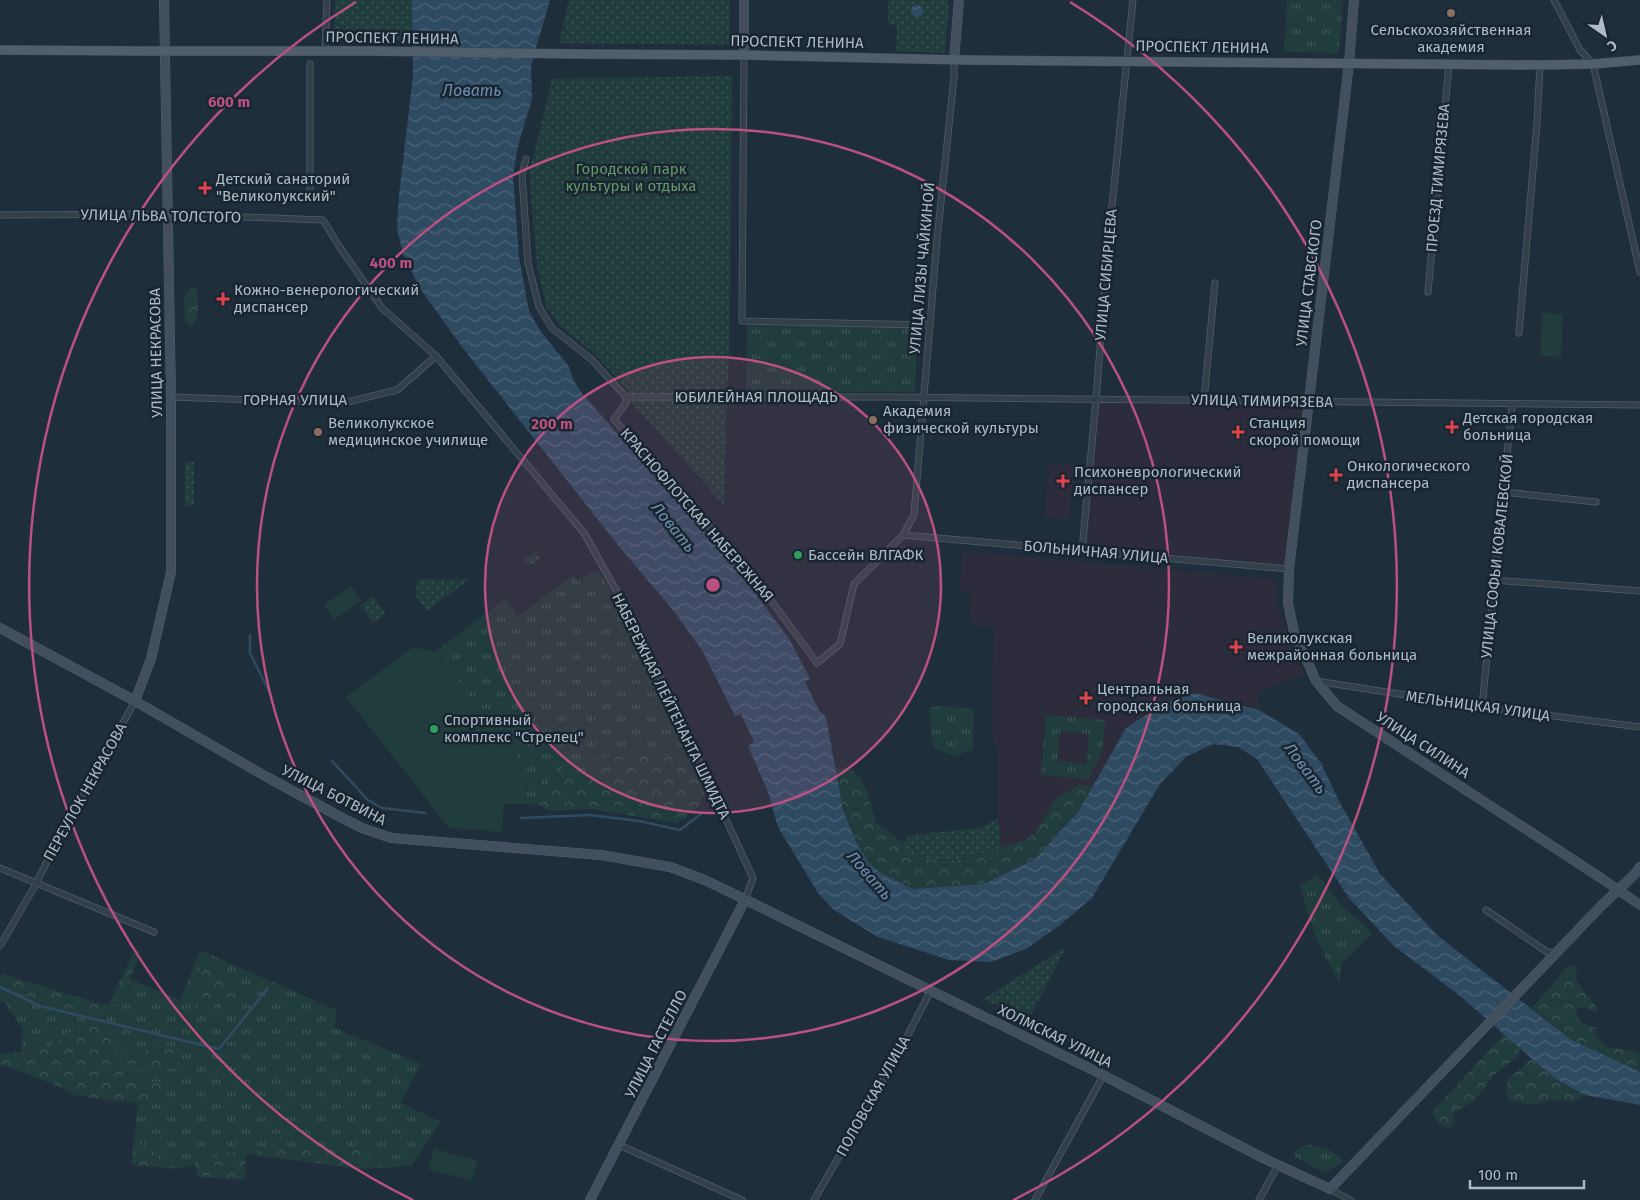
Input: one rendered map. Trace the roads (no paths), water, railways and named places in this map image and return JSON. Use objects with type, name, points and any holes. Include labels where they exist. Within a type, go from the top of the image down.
[{"type":"main road","name":"УЛИЦА НЕКРАСОВА","points":[[135,701],[151,659],[172,572],[164,0]]},
{"type":"main road","points":[[744,0],[744,55]]},
{"type":"main road","name":"УЛИЦА ЛИЗЫ ЧАЙКИНОЙ","points":[[954,60],[959,0]]},
{"type":"main road","name":"УЛИЦА СТАВСКОГО","points":[[1289,570],[1349,63],[1354,0]]},
{"type":"main road","name":"ПРОСПЕКТ ЛЕНИНА","points":[[0,50],[325,50],[744,55],[954,60],[1540,65],[1593,64],[1640,60]]},
{"type":"main road","name":"УЛИЦА СИЛИНА","points":[[1289,570],[1288,603],[1294,632],[1316,682],[1337,706],[1640,905]]},
{"type":"main road","name":"УЛИЦА БОТВИНА","points":[[0,628],[362,828],[391,838],[601,856],[670,867],[705,880],[746,900]]},
{"type":"main road","points":[[1330,1189],[1640,867]]},
{"type":"main road","name":"ХОЛМСКАЯ УЛИЦА","points":[[746,900],[931,990],[1278,1165],[1330,1189]]},
{"type":"main road","name":"УЛИЦА ГАСТЕЛЛО","points":[[590,1200],[746,900]]},
{"type":"street","points":[[325,50],[327,0]]},
{"type":"street","name":"УЛИЦА СИБИРЦЕВА","points":[[1082,551],[1108,245],[1133,0]]},
{"type":"street","points":[[1554,0],[1580,50],[1593,64],[1640,272]]},
{"type":"street","points":[[744,55],[742,321],[930,325]]},
{"type":"street","name":"УЛИЦА ЛИЗЫ ЧАЙКИНОЙ","points":[[817,663],[840,644],[854,584],[903,535],[914,515],[954,60]]},
{"type":"street","points":[[310,64],[310,200]]},
{"type":"street","name":"ПРОЕЗД ТИМИРЯЗЕВА","points":[[1428,292],[1449,64]]},
{"type":"street","points":[[1519,333],[1540,65]]},
{"type":"street","points":[[526,159],[522,175],[528,264],[539,308],[552,328],[591,359],[626,396]]},
{"type":"street","name":"УЛИЦА ЛЬВА ТОЛСТОГО","points":[[0,216],[167,214],[323,220]]},
{"type":"street","name":"НАБЕРЕЖНАЯ ЛЕЙТЕНАНТА ШМИДТА","points":[[323,220],[382,308],[436,356],[584,533],[639,631],[753,878],[746,900]]},
{"type":"street","points":[[1204,400],[1215,283]]},
{"type":"street","name":"ГОРНАЯ УЛИЦА","points":[[170,397],[342,403],[397,390],[436,356]]},
{"type":"street","name":"ЮБИЛЕЙНАЯ ПЛОЩАДЬ","points":[[626,396],[885,397]]},
{"type":"street","name":"КРАСНОФЛОТСКАЯ НАБЕРЕЖНАЯ","points":[[626,396],[626,403],[614,419],[768,595],[817,663]]},
{"type":"street","name":"УЛИЦА ТИМИРЯЗЕВА","points":[[885,397],[1640,405]]},
{"type":"street","name":"УЛИЦА СОФЬИ КОВАЛЕВСКОЙ","points":[[1482,707],[1512,404]]},
{"type":"street","points":[[1504,492],[1596,502]]},
{"type":"street","name":"БОЛЬНИЧНАЯ УЛИЦА","points":[[903,535],[1289,570]]},
{"type":"street","points":[[1494,580],[1640,591]]},
{"type":"street","name":"МЕЛЬНИЦКАЯ УЛИЦА","points":[[1316,682],[1482,707],[1640,727]]},
{"type":"street","name":"ПЕРЕУЛОК НЕКРАСОВА","points":[[0,946],[36,884],[52,851],[135,701]]},
{"type":"street","points":[[0,868],[154,932]]},
{"type":"street","points":[[1486,910],[1547,952],[1557,953]]},
{"type":"street","name":"ПОЛОВСКАЯ УЛИЦА","points":[[814,1200],[897,1056],[931,990]]},
{"type":"street","points":[[1035,1200],[1103,1076]]},
{"type":"street","points":[[619,1145],[742,1200]]},
{"type":"street","points":[[1259,1200],[1278,1165]]},
{"type":"street","name":"ХОЛМСКАЯ УЛИЦА","points":[[1330,1189],[1350,1200]]},
{"type":"water","name":"Ловать","points":[[412,0],[550,0],[531,65],[532,99],[518,146],[513,175],[519,257],[529,311],[541,332],[568,365],[574,381],[582,393],[667,491],[727,556],[790,640],[810,679],[805,682],[819,710],[826,717],[843,810],[856,842],[868,862],[882,874],[913,889],[984,884],[1035,859],[1078,812],[1126,728],[1165,703],[1195,693],[1259,710],[1299,734],[1321,763],[1339,801],[1380,874],[1438,936],[1570,1039],[1640,1072],[1640,1105],[1585,1095],[1554,1078],[1460,996],[1393,945],[1349,898],[1257,759],[1238,747],[1213,744],[1186,757],[1160,784],[1092,898],[1060,925],[1026,949],[991,962],[949,960],[878,937],[834,910],[818,893],[778,827],[768,792],[748,746],[754,742],[741,714],[735,716],[703,652],[673,610],[617,544],[462,347],[419,287],[403,254],[397,228],[413,76]]},
{"type":"water","points":[[917,5],[923,11],[917,17],[911,11]]},
{"type":"waterway","points":[[250,635],[250,653],[270,693]]},
{"type":"waterway","points":[[332,761],[368,800],[382,808],[425,813]]},
{"type":"waterway","points":[[521,818],[590,815],[639,821],[680,830],[701,814]]},
{"type":"waterway","points":[[0,987],[40,1006],[219,1049],[268,988]]},
{"type":"place","name":"Сельскохозяйственная академия","points":[[1451,13]]},
{"type":"place","name":"Детский санаторий \"Великолукский\"","points":[[205,188]]},
{"type":"place","name":"Кожно-венерологический диспансер","points":[[223,299]]},
{"type":"place","name":"Aкадемия физической культуры","points":[[873,420]]},
{"type":"place","name":"Детская городская больница","points":[[1452,427]]},
{"type":"place","name":"Великолукское медицинское училище","points":[[318,432]]},
{"type":"place","name":"Станция скорой помощи","points":[[1238,432]]},
{"type":"place","name":"Онкологического диспансера","points":[[1336,475]]},
{"type":"place","name":"Психоневрологический диспансер","points":[[1063,481]]},
{"type":"place","name":"Бассейн ВЛГАФК","points":[[798,555]]},
{"type":"place","name":"Великолукская межрайонная больница","points":[[1236,647]]},
{"type":"place","name":"Центральная городская больница","points":[[1086,698]]},
{"type":"place","name":"Спортивный комплекс \"Стрелец\"","points":[[434,729]]},
{"type":"park label","name":"Городской парк культуры и отдыха","points":[[631,178]]}]
